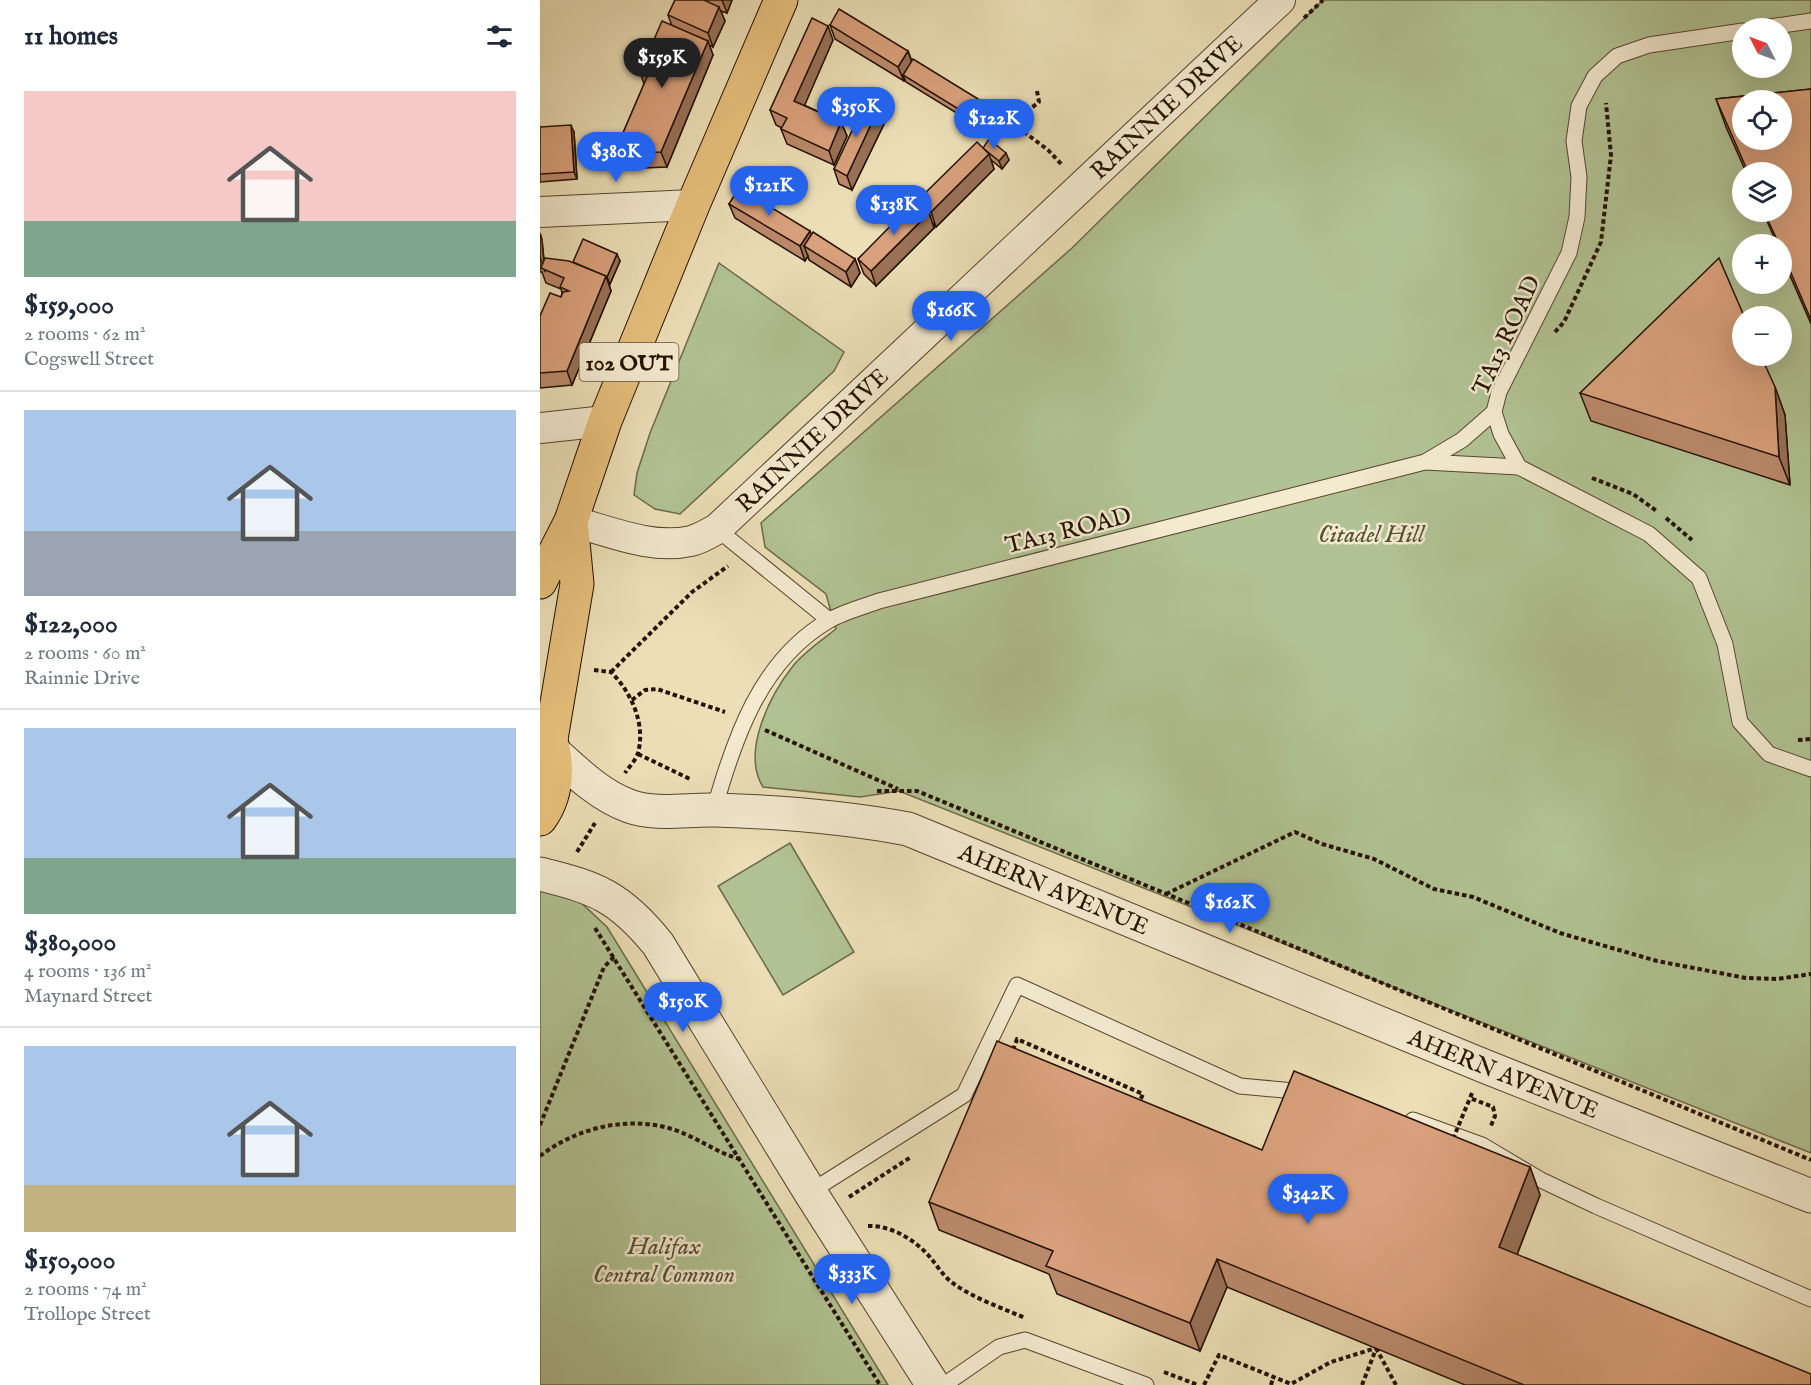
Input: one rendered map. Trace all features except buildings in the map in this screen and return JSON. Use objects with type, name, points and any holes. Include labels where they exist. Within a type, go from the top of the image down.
[{"type":"main road","name":"102 OUT","points":[[540,582],[572,521],[605,422],[693,205],[781,0]]},
{"type":"main road","points":[[540,819],[555,784],[549,738],[577,584],[572,521]]},
{"type":"street","name":"RAINNIE DRIVE","points":[[572,521],[642,540],[667,543],[692,541],[717,529],[1280,0]]},
{"type":"street","points":[[540,212],[693,205]]},
{"type":"street","points":[[540,428],[605,422]]},
{"type":"street","name":"AHERN AVENUE","points":[[549,738],[611,797],[631,807],[657,811],[714,810],[848,818],[908,829],[1484,1066],[1811,1196]]},
{"type":"street","points":[[540,874],[594,890],[615,899],[638,919],[658,944],[810,1192],[933,1385]]},
{"type":"lane","points":[[1792,24],[1811,21]]},
{"type":"lane","name":"TA13 ROAD","points":[[1519,467],[1501,434],[1494,412],[1499,392],[1569,253],[1576,217],[1578,177],[1574,141],[1580,106],[1594,76],[1617,56],[1649,45],[1732,33]]},
{"type":"lane","points":[[1425,462],[1462,440],[1494,412]]},
{"type":"lane","points":[[1425,462],[1519,467],[1649,534],[1699,578],[1725,644],[1740,722],[1769,754],[1811,769]]},
{"type":"lane","name":"TA13 ROAD","points":[[714,810],[733,744],[755,699],[774,668],[805,637],[829,620],[879,601],[1425,462]]},
{"type":"lane","points":[[717,529],[829,620]]},
{"type":"lane","points":[[810,1192],[964,1095],[1017,985],[1240,1086],[1297,1090],[1319,1095]]},
{"type":"lane","points":[[1397,1115],[1482,1145],[1541,1180],[1596,1206],[1811,1299]]},
{"type":"lane","points":[[944,1385],[999,1347],[1025,1340],[1146,1385]]},
{"type":"path","points":[[1037,91],[1039,102],[1012,123],[1048,150],[1067,170]]},
{"type":"path","points":[[1550,337],[1564,322],[1601,242],[1611,155],[1605,118],[1606,93]]},
{"type":"path","points":[[1585,476],[1633,494],[1672,521],[1696,544]]},
{"type":"path","points":[[611,672],[692,592],[734,561]]},
{"type":"path","points":[[592,669],[611,672],[632,700],[638,724],[638,754],[694,780]]},
{"type":"path","points":[[1793,739],[1811,739]]},
{"type":"path","points":[[868,791],[917,791],[1811,1160]]},
{"type":"path","points":[[575,855],[599,816]]},
{"type":"path","points":[[1166,894],[1295,832],[1322,844],[1374,859],[1434,889],[1473,897],[1560,933],[1657,961],[1746,978],[1777,979],[1811,974]]},
{"type":"path","points":[[590,921],[880,1385]]},
{"type":"path","points":[[540,1125],[604,968],[614,957]]},
{"type":"path","points":[[1008,1061],[1017,1039],[1143,1094],[1136,1111]]},
{"type":"path","points":[[1449,1147],[1470,1098],[1493,1107],[1495,1116],[1482,1145]]},
{"type":"path","points":[[540,1156],[575,1134],[608,1125],[649,1124],[684,1133],[723,1155],[740,1159]]},
{"type":"path","points":[[849,1197],[915,1154]]},
{"type":"path","points":[[866,1226],[880,1225],[900,1234],[927,1254],[948,1279],[969,1294],[1029,1319]]},
{"type":"path","points":[[1204,1385],[1219,1355],[1292,1384],[1330,1362],[1376,1348]]},
{"type":"path","points":[[1362,1385],[1376,1348]]},
{"type":"path","points":[[1376,1348],[1396,1385]]},
{"type":"path","points":[[1271,1385],[1274,1378]]},
{"type":"green space","name":"Citadel Hill","points":[[1323,0],[1811,0],[1811,1153],[899,791],[860,797],[763,787],[757,773],[755,757],[761,724],[768,708],[784,678],[797,661],[836,629],[826,594],[765,547],[761,523],[1072,248]]},
{"type":"green space","points":[[719,263],[844,352],[834,371],[680,514],[655,509],[634,495],[637,473],[650,433]]},
{"type":"green space","points":[[790,843],[854,952],[783,995],[718,886]]},
{"type":"green space","name":"Halifax Central Common","points":[[540,888],[577,899],[607,927],[888,1385],[540,1385]]}]
